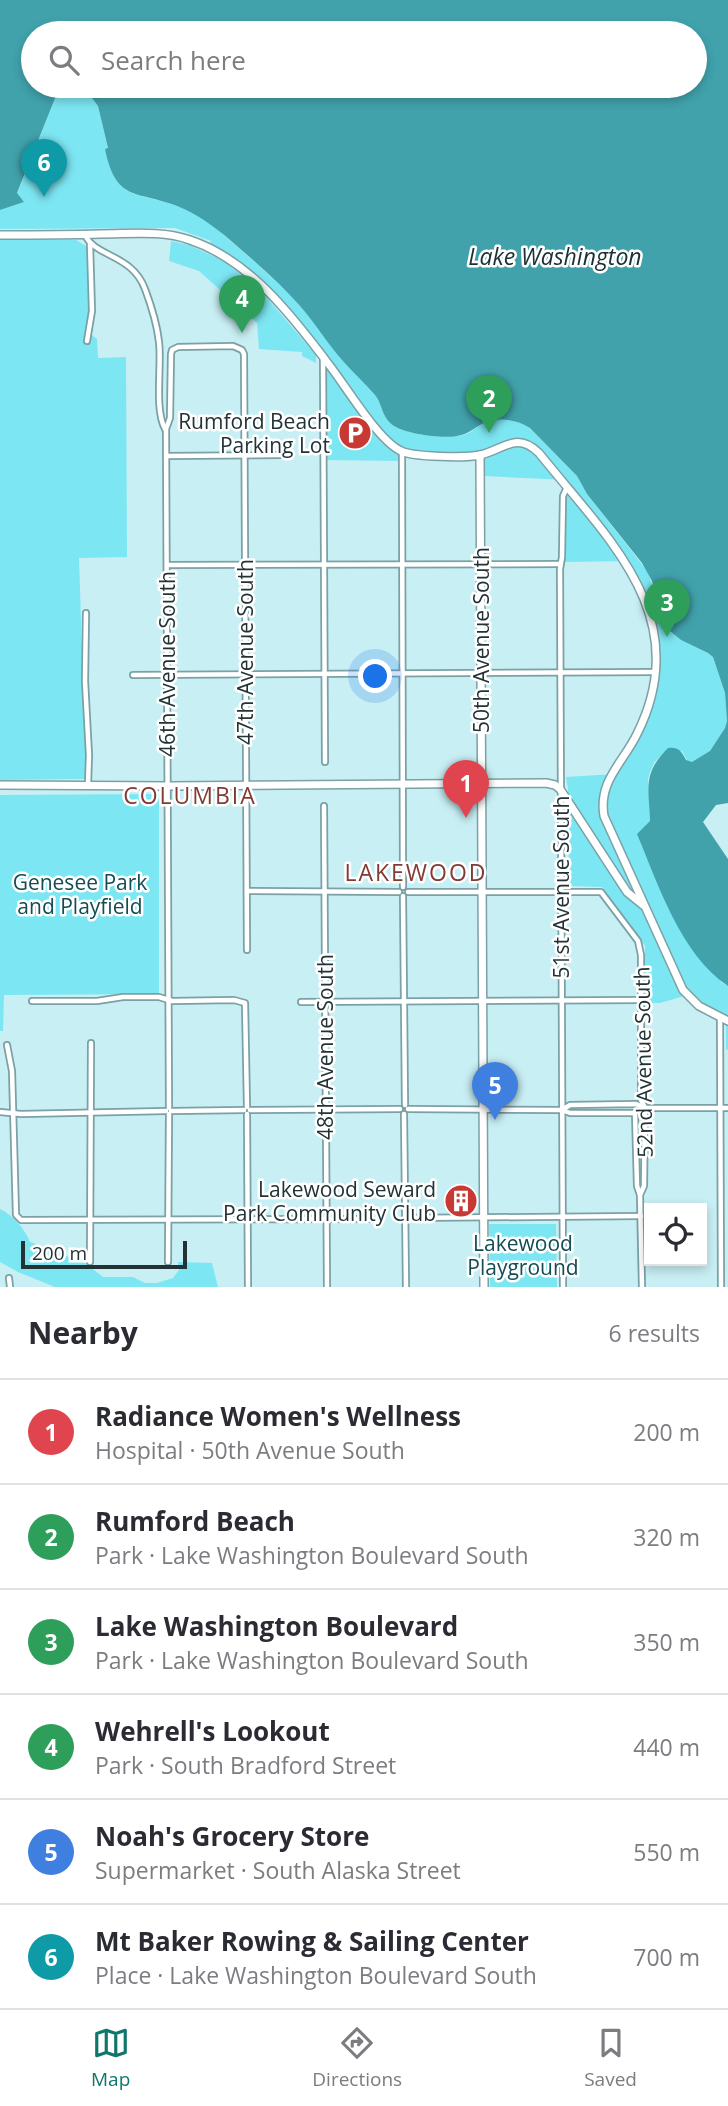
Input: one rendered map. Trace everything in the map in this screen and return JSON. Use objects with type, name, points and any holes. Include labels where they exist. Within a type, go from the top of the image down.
[{"type":"street","points":[[0,236],[155,234],[190,240],[210,248],[233,262],[261,286],[306,335],[386,439],[402,452],[422,455],[480,455],[505,444],[526,444],[539,453],[617,548],[637,580],[653,625],[657,672],[654,694],[642,724],[606,785],[602,799],[604,816],[683,990],[699,1006],[724,1019],[720,1108],[721,1287]]},
{"type":"street","name":"46th Avenue South","points":[[85,235],[90,243],[132,268],[143,285],[159,342],[160,416],[166,429]]},
{"type":"street","points":[[87,341],[92,311],[90,243]]},
{"type":"street","name":"46th Avenue South","points":[[168,1262],[166,429],[170,418],[171,354],[178,346],[233,346],[244,354]]},
{"type":"street","name":"47th Avenue South","points":[[244,354],[247,950]]},
{"type":"street","points":[[323,356],[325,762]]},
{"type":"street","points":[[402,452],[405,1287]]},
{"type":"street","points":[[166,456],[280,455]]},
{"type":"street","name":"50th Avenue South","points":[[480,455],[484,1287]]},
{"type":"street","name":"51st Avenue South","points":[[563,1287],[560,564],[563,496],[566,488]]},
{"type":"street","points":[[167,565],[560,564]]},
{"type":"street","points":[[86,612],[88,785]]},
{"type":"street","points":[[134,675],[657,672]]},
{"type":"street","points":[[0,785],[546,783],[560,789],[627,892],[643,905]]},
{"type":"street","name":"48th Avenue South","points":[[324,806],[327,1287]]},
{"type":"street","points":[[247,891],[561,891]]},
{"type":"street","name":"52nd Avenue South","points":[[561,891],[597,891],[606,897],[640,945],[641,1100],[645,1108],[644,1186],[640,1195]]},
{"type":"street","points":[[33,1001],[159,997],[169,1000],[234,1000],[245,1003],[248,1287]]},
{"type":"street","points":[[300,1002],[641,1000]]},
{"type":"street","points":[[90,1262],[92,1043]]},
{"type":"street","points":[[7,1045],[12,1071],[18,1219],[371,1219]]},
{"type":"street","points":[[0,1112],[562,1110],[570,1105],[636,1104],[645,1108],[728,1108]]},
{"type":"street","name":"52nd Avenue South","points":[[562,1110],[570,1113],[633,1112],[637,1116],[642,1287]]},
{"type":"street","points":[[405,1218],[641,1216]]},
{"type":"street","points":[[9,1278],[10,1287]]},
{"type":"green space","points":[[55,98],[92,98],[98,106],[110,166],[122,186],[129,192],[183,209],[221,232],[300,306],[346,364],[375,395],[387,419],[394,426],[419,434],[459,436],[486,422],[518,422],[530,428],[577,476],[587,494],[648,572],[665,627],[681,640],[713,657],[725,693],[727,721],[710,751],[728,785],[683,761],[688,762],[682,751],[663,753],[654,763],[648,779],[650,821],[721,982],[728,986],[728,1050],[726,1017],[700,1003],[691,994],[660,1003],[645,1003],[645,946],[602,887],[569,886],[566,777],[615,774],[645,724],[654,702],[660,674],[660,657],[650,607],[629,561],[565,562],[566,480],[483,476],[477,453],[429,454],[402,448],[401,461],[326,460],[324,353],[262,284],[209,245],[211,241],[175,228],[0,229],[0,210],[24,202],[17,194]]},
{"type":"green space","points":[[0,240],[76,240],[88,247],[88,332],[97,339],[98,358],[126,357],[127,557],[79,558],[86,779],[0,780]]},
{"type":"green space","points":[[171,241],[189,245],[224,261],[261,291],[316,355],[316,363],[302,356],[302,352],[259,349],[257,323],[199,271],[169,261]]},
{"type":"green space","name":"Genesee Park and Playfield","points":[[159,794],[159,994],[4,995],[3,1031],[0,1031],[0,795]]},
{"type":"green space","points":[[0,1209],[18,1223],[30,1242],[85,1263],[103,1277],[133,1277],[145,1283],[157,1283],[173,1278],[179,1270],[178,1262],[212,1263],[218,1287],[55,1287],[0,1262]]},
{"type":"green space","name":"Lakewood Playground","points":[[489,1224],[556,1224],[557,1287],[490,1287]]},
{"type":"water","name":"Lake Washington","points":[[0,0],[728,0],[728,803],[716,805],[703,822],[728,859],[728,986],[711,973],[684,937],[637,834],[650,821],[649,782],[660,757],[668,748],[675,748],[686,760],[692,762],[710,751],[725,728],[725,693],[713,657],[681,640],[665,627],[652,581],[642,563],[587,494],[577,476],[530,428],[518,422],[499,420],[486,422],[464,434],[446,437],[417,434],[394,426],[387,419],[375,395],[346,364],[300,306],[248,256],[218,230],[191,212],[139,195],[122,186],[110,166],[98,106],[92,98],[707,98],[707,21],[21,21],[21,98],[55,98],[17,193],[24,202],[0,210]]},
{"type":"place","name":"Mt Baker Rowing & Sailing Center","points":[[44,197]]},
{"type":"place","name":"Wehrell's Lookout","points":[[242,333]]},
{"type":"place","name":"Rumford Beach Parking Lot","points":[[355,433]]},
{"type":"place","name":"Rumford Beach","points":[[489,433]]},
{"type":"place","name":"Lake Washington Boulevard","points":[[667,637]]},
{"type":"place","name":"Radiance Women's Wellness","points":[[466,818]]},
{"type":"place","name":"Noah's Grocery Store","points":[[495,1120]]},
{"type":"place","name":"Lakewood Seward Park Community Club","points":[[461,1201]]},
{"type":"district","name":"COLUMBIA","points":[[190,795]]},
{"type":"district","name":"LAKEWOOD","points":[[416,872]]}]
